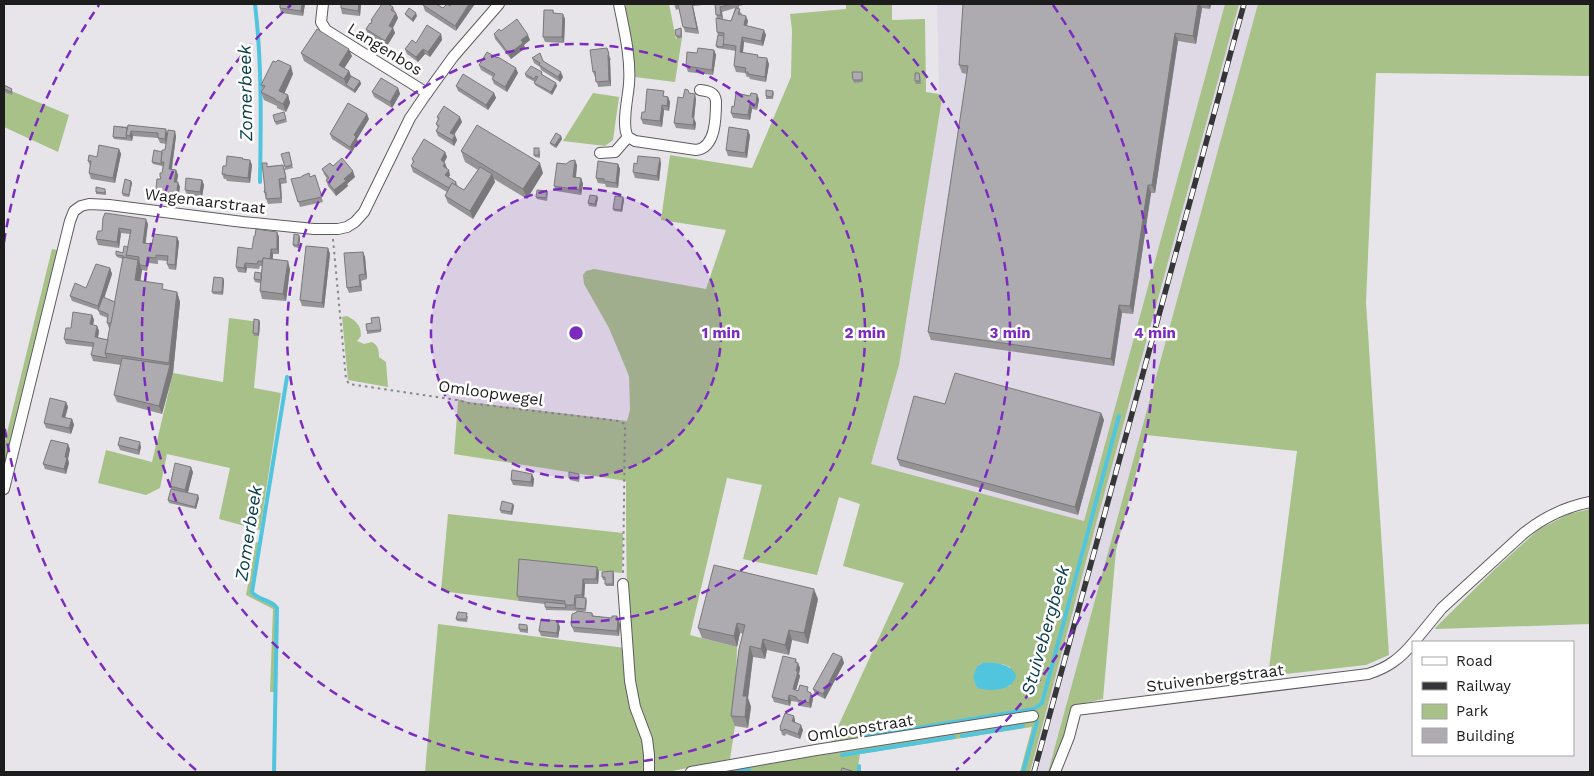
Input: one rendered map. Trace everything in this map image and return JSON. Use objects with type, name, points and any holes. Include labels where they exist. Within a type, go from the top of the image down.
[{"type":"street","name":"Langenbos","points":[[323,4],[321,22],[326,30],[426,93]]},
{"type":"street","name":"Wagenaarstraat","points":[[4,489],[70,221],[72,214],[77,208],[89,204],[109,205],[314,229],[343,228],[352,225],[364,212],[410,118],[426,93],[453,57],[499,4]]},
{"type":"street","points":[[619,4],[629,66],[625,128],[628,137],[638,142],[696,150],[704,148],[712,138],[716,101],[712,93],[700,90]]},
{"type":"street","points":[[600,153],[615,152],[628,137]]},
{"type":"street","name":"Stuivenbergstraat","points":[[1415,641],[1442,608],[1537,523],[1564,509],[1590,502]]},
{"type":"street","points":[[623,584],[630,681],[635,707],[647,739],[649,772]]},
{"type":"street","name":"Stuivenbergstraat","points":[[1055,772],[1069,737],[1076,710],[1368,674],[1394,663],[1412,644]]},
{"type":"street","name":"Omloopstraat","points":[[691,772],[816,750],[1033,716]]},
{"type":"path","name":"Omloopwegel","points":[[333,229],[346,379],[349,384],[468,403],[619,421],[625,424],[623,584]]},
{"type":"shaded area","points":[[937,4],[1225,4],[1084,521],[871,464],[899,365],[942,98],[939,94]]},
{"type":"shaded area","points":[[1235,4],[1260,4],[1049,772],[1026,772]]},
{"type":"green space","points":[[626,4],[669,4],[676,39],[682,38],[675,82],[635,77],[625,10]]},
{"type":"green space","points":[[846,4],[892,4],[892,20],[925,19],[926,92],[939,94],[942,98],[899,365],[871,464],[1084,521],[1225,4],[1239,4],[1030,772],[1020,772],[1032,727],[860,754],[857,772],[716,772],[1034,721],[1037,712],[830,744],[904,583],[843,566],[860,504],[839,497],[817,575],[743,559],[762,485],[727,478],[690,635],[737,647],[735,726],[730,759],[668,772],[654,772],[638,711],[631,665],[627,586],[626,481],[454,454],[457,399],[627,421],[630,410],[629,376],[609,328],[584,284],[583,275],[586,271],[594,269],[706,289],[726,230],[661,220],[670,155],[752,168],[791,77],[792,30],[790,14],[846,9]],"holes":[[[982,663],[1002,664],[1010,667],[1010,686],[987,689],[979,665]]]},
{"type":"green space","points":[[1258,4],[1590,4],[1590,76],[1376,73],[1366,302],[1389,655],[1366,665],[1268,676],[1297,451],[1146,435],[1116,550],[1103,699],[1072,706],[1069,727],[1052,772],[1048,772]]},
{"type":"green space","points":[[4,88],[69,115],[58,152],[4,127]]},
{"type":"green space","points":[[593,93],[619,97],[613,140],[605,146],[563,141]]},
{"type":"green space","points":[[52,249],[58,250],[4,474],[4,445]]},
{"type":"green space","points":[[347,316],[356,322],[360,329],[361,336],[357,341],[364,344],[372,342],[378,348],[379,357],[386,362],[388,387],[348,380],[342,317]]},
{"type":"green space","points":[[229,318],[260,322],[254,388],[281,393],[260,530],[219,519],[230,468],[167,454],[160,488],[146,495],[98,483],[106,450],[152,462],[173,373],[223,382]]},
{"type":"green space","points":[[1590,509],[1590,624],[1435,628],[1539,529],[1569,514]]},
{"type":"green space","points":[[448,514],[623,533],[622,573],[521,564],[519,601],[441,591]]},
{"type":"green space","points":[[256,542],[260,543],[251,594],[274,606],[278,611],[274,692],[270,692],[273,609],[246,595]]},
{"type":"green space","points":[[438,624],[625,648],[644,739],[646,772],[425,772]]},
{"type":"water","points":[[982,663],[996,663],[1010,668],[1016,675],[1014,680],[1011,684],[1001,689],[989,690],[978,688],[974,681],[974,674]]},
{"type":"building","points":[[280,4],[302,4],[301,11],[280,8]]},
{"type":"building","points":[[341,4],[359,4],[358,11],[341,8]]},
{"type":"building","points":[[382,4],[388,4],[393,7],[391,10],[396,13],[389,26],[393,28],[385,41],[366,29],[371,24],[371,20]]},
{"type":"building","points":[[424,4],[436,4],[443,8],[447,4],[450,6],[452,4],[469,4],[455,26]]},
{"type":"building","points":[[678,4],[692,4],[697,29],[683,27]]},
{"type":"building","points":[[715,4],[732,4],[720,7],[721,15],[716,15]]},
{"type":"building","points":[[963,4],[1198,4],[1193,36],[1175,33],[1152,185],[1148,185],[1130,306],[1119,305],[1111,359],[928,332],[968,66],[959,65]]},
{"type":"building","points":[[409,8],[416,13],[412,19],[405,14]]},
{"type":"building","points":[[736,8],[740,9],[738,14],[746,16],[744,25],[764,30],[761,41],[742,37],[740,52],[767,58],[765,77],[748,74],[748,72],[745,72],[746,68],[734,66],[736,46],[723,44],[724,33],[717,32],[716,18],[731,21]]},
{"type":"building","points":[[544,10],[553,10],[553,13],[563,14],[562,37],[543,37]]},
{"type":"building","points":[[517,19],[528,35],[521,40],[523,43],[509,54],[494,34]]},
{"type":"building","points":[[427,25],[441,34],[428,52],[423,49],[416,57],[405,49],[412,40],[416,43]]},
{"type":"building","points":[[681,28],[681,36],[676,36],[675,30]]},
{"type":"building","points":[[317,29],[349,49],[339,65],[349,71],[344,79],[301,53]]},
{"type":"building","points":[[718,35],[724,36],[723,47],[716,46]]},
{"type":"building","points":[[607,48],[609,54],[609,81],[596,82],[590,50]]},
{"type":"building","points":[[698,48],[714,50],[712,70],[686,66],[687,52],[697,53]]},
{"type":"building","points":[[487,52],[516,68],[505,87],[492,79],[495,74],[479,65]]},
{"type":"building","points":[[540,53],[543,61],[561,72],[558,77],[539,65],[540,63],[532,58]]},
{"type":"building","points":[[278,60],[291,66],[279,91],[288,95],[283,104],[261,92],[265,86],[261,85],[273,61],[276,62]]},
{"type":"building","points":[[531,66],[556,83],[551,92],[534,83],[538,77],[536,76],[534,79],[525,74]]},
{"type":"building","points":[[852,72],[862,72],[862,80],[853,80]]},
{"type":"building","points":[[915,73],[919,73],[920,81],[915,81]]},
{"type":"building","points":[[463,74],[494,93],[486,105],[456,86]]},
{"type":"building","points":[[351,76],[360,81],[354,90],[346,85]]},
{"type":"building","points":[[381,78],[398,88],[390,102],[372,92]]},
{"type":"building","points":[[4,85],[12,89],[11,92],[4,89]]},
{"type":"building","points":[[647,89],[664,91],[663,96],[668,97],[667,106],[662,105],[660,121],[641,119],[642,112],[645,112]]},
{"type":"building","points":[[685,89],[689,93],[695,94],[692,117],[694,118],[693,125],[674,123],[678,97],[683,98]]},
{"type":"building","points":[[766,90],[773,91],[772,97],[766,96]]},
{"type":"building","points":[[736,93],[750,96],[751,93],[757,94],[756,104],[750,104],[748,115],[731,113]]},
{"type":"building","points":[[348,103],[367,114],[354,135],[356,137],[350,147],[330,134]]},
{"type":"building","points":[[444,106],[460,117],[450,133],[455,135],[452,140],[436,131],[439,126],[436,124],[439,118],[437,117]]},
{"type":"building","points":[[284,112],[286,119],[275,122],[273,115]]},
{"type":"building","points":[[128,125],[166,129],[165,139],[158,138],[158,133],[131,131],[130,136],[126,135]]},
{"type":"building","points":[[477,125],[540,163],[523,189],[461,151]]},
{"type":"building","points":[[114,126],[127,128],[127,138],[113,137]]},
{"type":"building","points":[[729,127],[748,130],[745,153],[726,150]]},
{"type":"building","points":[[168,130],[175,131],[169,169],[176,170],[174,182],[178,182],[176,198],[155,196],[157,179],[161,179],[160,173],[162,173],[164,162],[161,162],[162,150],[165,150]]},
{"type":"building","points":[[556,133],[561,136],[555,145],[550,143]]},
{"type":"building","points":[[424,139],[445,152],[441,160],[445,163],[443,166],[449,170],[445,175],[456,182],[455,185],[452,183],[449,188],[411,166],[414,161],[412,159]]},
{"type":"building","points":[[99,145],[119,149],[113,178],[89,173],[91,161],[88,161],[89,155],[97,157]]},
{"type":"building","points":[[534,148],[539,148],[539,155],[534,155]]},
{"type":"building","points":[[154,150],[162,152],[162,164],[152,162]]},
{"type":"building","points":[[289,152],[292,165],[285,167],[281,154]]},
{"type":"building","points":[[227,156],[250,160],[248,178],[222,174],[223,166],[226,166]]},
{"type":"building","points":[[638,156],[660,158],[657,176],[633,172],[634,163],[637,164]]},
{"type":"building","points":[[342,158],[353,171],[344,179],[346,181],[334,190],[326,180],[329,178],[322,169],[330,163],[333,166]]},
{"type":"building","points":[[575,160],[573,177],[581,178],[579,190],[554,186],[557,163],[566,164]]},
{"type":"building","points":[[598,161],[618,164],[616,183],[596,178]]},
{"type":"building","points":[[262,163],[267,163],[267,167],[283,165],[286,178],[279,179],[281,198],[266,199]]},
{"type":"building","points":[[480,167],[492,174],[470,211],[445,196],[452,183],[464,190]]},
{"type":"building","points":[[309,173],[310,177],[315,175],[322,197],[298,202],[291,179],[302,177]]},
{"type":"building","points":[[186,178],[202,180],[200,192],[185,190]]},
{"type":"building","points":[[125,179],[131,181],[129,195],[122,193]]},
{"type":"building","points":[[96,187],[105,189],[105,193],[96,192]]},
{"type":"building","points":[[537,190],[547,191],[546,198],[536,197]]},
{"type":"building","points":[[590,195],[597,196],[595,204],[588,203]]},
{"type":"building","points":[[615,196],[623,197],[621,210],[613,209]]},
{"type":"building","points":[[105,213],[146,219],[143,243],[152,244],[154,234],[177,237],[175,265],[167,264],[168,256],[156,255],[156,258],[147,257],[146,266],[140,265],[139,257],[126,255],[131,230],[119,228],[117,242],[96,239],[98,231],[102,231]]},
{"type":"building","points":[[256,229],[277,232],[277,249],[271,249],[270,259],[263,258],[263,261],[258,261],[257,264],[245,263],[244,268],[236,267],[238,247],[252,249]]},
{"type":"building","points":[[294,234],[299,235],[298,245],[293,245]]},
{"type":"building","points":[[124,246],[128,247],[127,258],[116,255],[116,251],[123,253]]},
{"type":"building","points":[[306,246],[328,248],[322,303],[300,300]]},
{"type":"building","points":[[363,252],[365,274],[359,275],[360,286],[347,288],[344,253]]},
{"type":"building","points":[[123,257],[138,260],[135,280],[163,284],[162,289],[177,292],[169,363],[105,353]]},
{"type":"building","points":[[263,258],[288,261],[283,294],[260,291]]},
{"type":"building","points":[[96,264],[110,268],[98,306],[70,296],[75,283],[86,288]]},
{"type":"building","points":[[255,272],[261,273],[261,280],[254,279]]},
{"type":"building","points":[[214,277],[223,278],[222,292],[212,292]]},
{"type":"building","points":[[103,297],[115,302],[111,323],[107,323],[108,314],[98,310]]},
{"type":"building","points":[[73,312],[92,315],[90,324],[97,326],[95,337],[108,340],[105,353],[107,358],[91,355],[94,343],[64,339],[66,328],[71,328]]},
{"type":"building","points":[[379,317],[381,330],[367,331],[366,324],[372,323],[371,318]]},
{"type":"building","points":[[254,319],[259,320],[258,334],[253,333]]},
{"type":"building","points":[[122,358],[170,365],[159,406],[114,395]]},
{"type":"building","points":[[955,373],[1101,413],[1075,507],[897,459],[914,396],[945,404]]},
{"type":"building","points":[[50,398],[66,402],[62,417],[72,419],[69,428],[44,423]]},
{"type":"building","points":[[120,437],[140,442],[138,450],[118,445]]},
{"type":"building","points":[[51,440],[68,444],[64,469],[43,464]]},
{"type":"building","points":[[175,463],[191,467],[185,490],[170,486]]},
{"type":"building","points":[[512,470],[532,474],[531,482],[511,480]]},
{"type":"building","points":[[569,472],[579,474],[578,479],[569,478]]},
{"type":"building","points":[[171,489],[198,495],[195,507],[168,500]]},
{"type":"building","points":[[502,501],[513,504],[511,512],[500,510]]},
{"type":"building","points":[[519,559],[597,567],[596,579],[583,579],[582,595],[575,595],[574,605],[565,605],[565,601],[517,596]]},
{"type":"building","points":[[714,565],[814,589],[804,633],[789,630],[785,645],[763,639],[761,649],[750,646],[743,696],[747,696],[745,717],[731,716],[739,649],[745,625],[737,623],[734,636],[698,628]]},
{"type":"building","points":[[613,571],[613,584],[605,584],[605,577],[602,577],[602,572]]},
{"type":"building","points":[[576,597],[586,598],[585,609],[575,608]]},
{"type":"building","points":[[545,602],[565,604],[566,608],[545,607]]},
{"type":"building","points":[[577,611],[592,613],[592,616],[612,618],[612,616],[617,616],[617,631],[572,627],[572,614]]},
{"type":"building","points":[[458,612],[467,613],[466,619],[456,619]]},
{"type":"building","points":[[541,619],[558,621],[557,633],[539,631]]},
{"type":"building","points":[[519,624],[527,625],[527,630],[519,629]]},
{"type":"building","points":[[833,653],[842,657],[823,694],[813,689]]},
{"type":"building","points":[[783,656],[796,659],[795,662],[798,663],[796,671],[798,671],[793,689],[798,691],[800,685],[808,687],[807,691],[811,693],[809,703],[789,695],[788,701],[772,697]]},
{"type":"building","points":[[785,713],[794,716],[792,721],[801,725],[798,734],[784,729],[783,731],[780,730]]},
{"type":"building","points":[[842,768],[855,772],[841,772]]},
{"type":"waterway","name":"Zomerbeek","points":[[255,4],[260,70],[260,182]]},
{"type":"waterway","name":"Zomerbeek","points":[[274,772],[277,608],[252,592],[287,377]]},
{"type":"waterway","name":"Stuivebergbeek","points":[[860,738],[1034,709],[1042,703],[1119,416]]},
{"type":"waterway","points":[[1023,772],[1037,722]]},
{"type":"waterway","points":[[962,736],[1023,726]]},
{"type":"waterway","points":[[842,755],[954,737]]},
{"type":"waterway","name":"Stuivebergbeek","points":[[859,766],[859,772]]},
{"type":"waterway","points":[[737,772],[749,770]]},
{"type":"railway","points":[[1034,772],[1244,4]]}]
